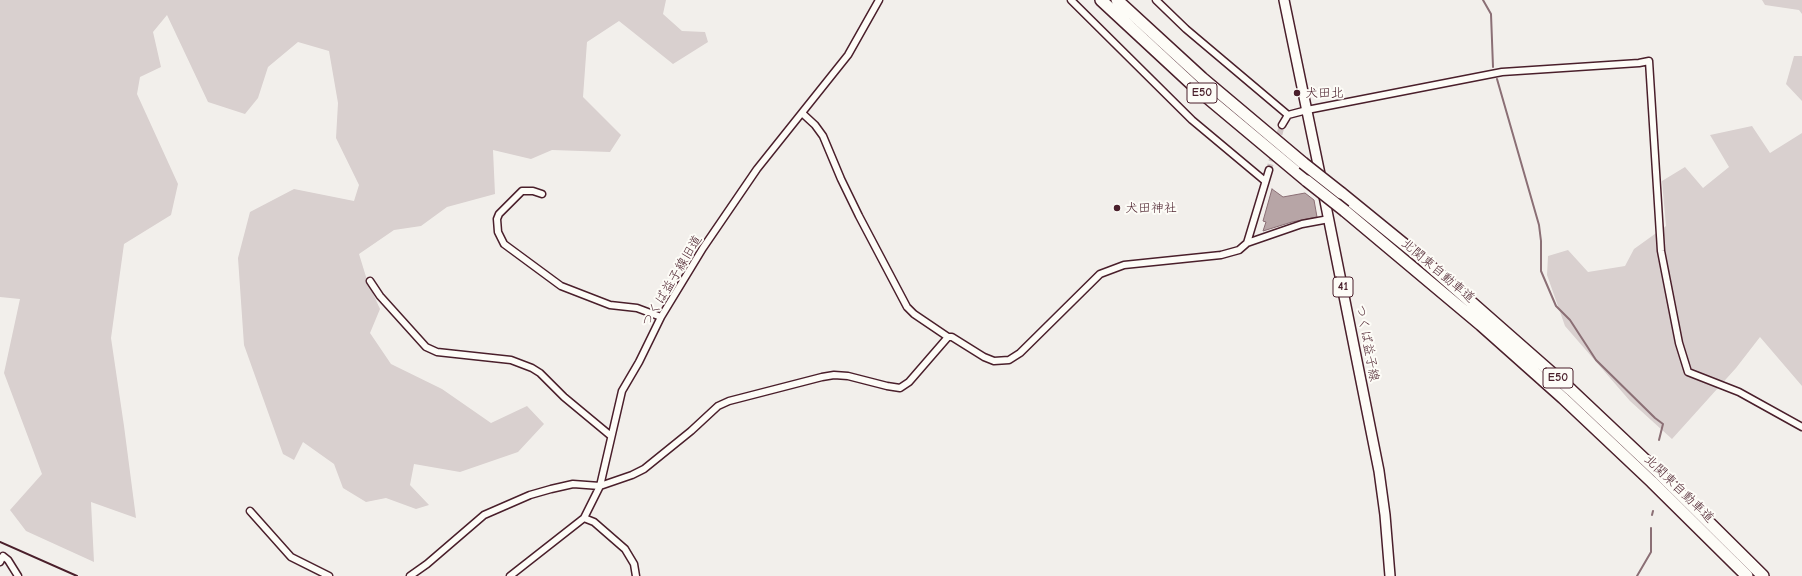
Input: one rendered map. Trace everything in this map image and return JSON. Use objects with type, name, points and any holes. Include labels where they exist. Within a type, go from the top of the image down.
[{"type":"highway","name":"北関東自動車道","points":[[1100,0],[1203,94],[1481,325],[1563,398],[1652,482],[1747,576]]},
{"type":"highway","name":"北関東自動車道","points":[[1117,0],[1202,78],[1303,163],[1422,259],[1571,390],[1659,473],[1763,576]]},
{"type":"main road","name":"つくば益子線","points":[[1284,0],[1379,471],[1385,516],[1390,576]]},
{"type":"street","name":"つくば益子線旧道","points":[[510,576],[584,518],[600,486],[622,391],[639,362],[661,317],[703,248],[757,169],[848,55],[879,0]]},
{"type":"street","points":[[1071,0],[1192,120],[1265,181]]},
{"type":"street","points":[[1156,0],[1186,29],[1288,115]]},
{"type":"street","points":[[1282,125],[1288,115],[1307,110],[1502,72],[1639,63],[1649,61],[1661,251],[1679,343],[1688,372],[1739,392],[1802,427]]},
{"type":"street","points":[[802,113],[815,125],[823,136],[861,221],[907,306],[914,314],[948,337],[952,337],[984,357],[994,361],[1009,360],[1020,353],[1100,274],[1124,265],[1221,256],[1239,250],[1246,243],[1302,224],[1329,220]]},
{"type":"street","points":[[1246,243],[1269,170]]},
{"type":"street","points":[[542,194],[532,191],[522,191],[499,214],[497,219],[498,232],[504,244],[561,286],[610,305],[637,308],[661,317]]},
{"type":"street","points":[[370,281],[380,296],[426,347],[437,352],[511,360],[532,368],[540,373],[564,397],[611,436]]},
{"type":"street","points":[[410,576],[427,564],[484,515],[530,495],[551,489],[573,484],[600,486],[632,475],[644,468],[691,431],[718,406],[735,399],[834,375],[848,376],[895,388],[904,386],[948,337]]},
{"type":"street","points":[[250,511],[291,557],[329,576]]},
{"type":"street","points":[[584,518],[594,522],[625,549],[634,564],[636,576]]},
{"type":"street","points":[[0,562],[3,556],[8,560],[18,576]]},
{"type":"shaded area","points":[[0,0],[666,0],[663,14],[682,31],[705,32],[708,42],[673,64],[619,21],[587,42],[583,97],[621,135],[610,152],[552,150],[531,159],[493,150],[495,194],[447,207],[421,226],[394,230],[359,254],[367,280],[380,309],[370,333],[391,364],[442,389],[491,423],[527,406],[544,424],[518,452],[460,472],[414,464],[410,485],[429,505],[416,509],[386,498],[366,502],[343,488],[334,464],[303,442],[294,460],[283,454],[244,345],[238,258],[250,212],[294,189],[354,201],[359,185],[336,138],[338,103],[329,51],[298,42],[268,67],[258,98],[245,114],[208,102],[167,15],[153,32],[161,67],[140,77],[137,94],[178,184],[171,215],[124,244],[111,338],[136,518],[91,502],[94,562],[26,531],[10,510],[42,474],[4,373],[20,299],[0,297]]},
{"type":"shaded area","points":[[1762,0],[1802,0],[1802,14],[1799,10],[1765,5]]},
{"type":"shaded area","points":[[1794,56],[1802,56],[1802,101],[1786,84]]},
{"type":"shaded area","points":[[1752,126],[1770,153],[1802,133],[1802,386],[1760,337],[1736,368],[1672,439],[1630,401],[1565,326],[1547,275],[1548,256],[1568,250],[1588,272],[1625,266],[1634,249],[1666,226],[1662,181],[1685,167],[1703,188],[1729,167],[1710,135]]},
{"type":"shaded area","points":[[1272,189],[1283,197],[1305,193],[1314,200],[1317,217],[1292,222],[1263,231],[1266,222],[1263,221]]},
{"type":"waterway","points":[[1483,0],[1491,14],[1493,67]]},
{"type":"waterway","points":[[1497,79],[1539,225],[1541,241],[1541,271],[1556,306],[1570,320],[1596,360],[1663,424],[1659,440]]},
{"type":"waterway","points":[[1652,515],[1653,511]]},
{"type":"waterway","points":[[1637,576],[1651,552],[1651,528]]},
{"type":"tunnel","points":[[1277,143],[1282,125]]},
{"type":"tunnel","points":[[1269,170],[1274,152]]},
{"type":"railway","points":[[0,542],[77,576]]},
{"type":"place","name":"犬田北","points":[[1297,93]]},
{"type":"place","name":"犬田神社","points":[[1117,208]]}]
